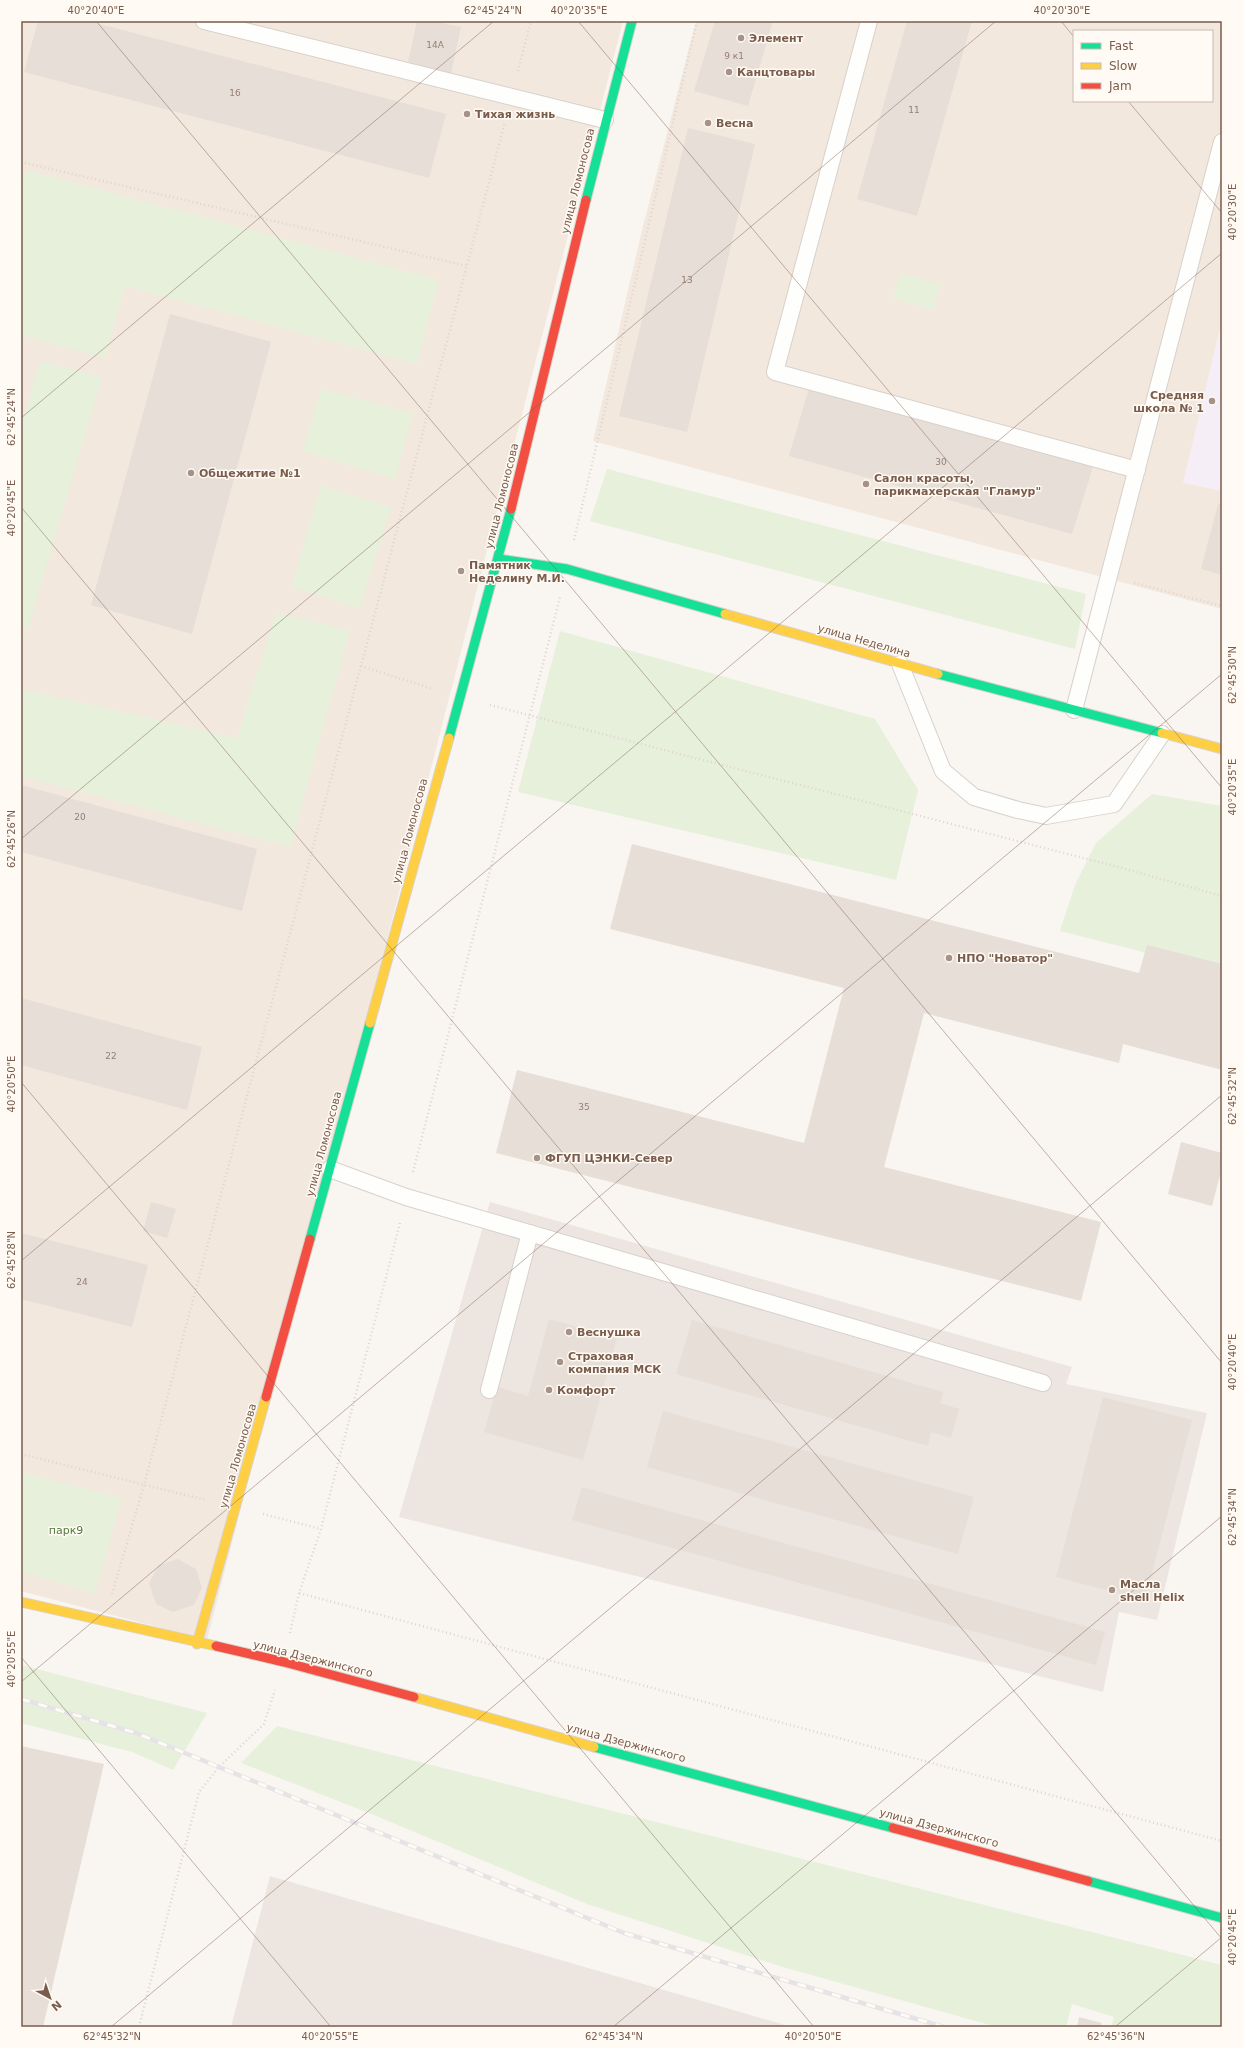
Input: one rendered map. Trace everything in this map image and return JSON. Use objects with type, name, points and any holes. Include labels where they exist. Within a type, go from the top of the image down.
[{"type":"street","name":"улица Ломоносова","points":[[197,1644],[499,558],[605,120],[632,21]]},
{"type":"street","name":"улица Неделина","points":[[499,558],[567,569],[900,664],[1222,749]]},
{"type":"street","name":"улица Дзержинского","points":[[21,1602],[197,1644],[284,1662],[1222,1918]]},
{"type":"lane","points":[[204,21],[605,120]]},
{"type":"lane","points":[[869,21],[775,372],[1137,470]]},
{"type":"lane","points":[[1074,710],[1222,142]]},
{"type":"lane","points":[[900,664],[943,771],[974,797],[1018,810],[1046,816],[1114,804],[1162,734]]},
{"type":"lane","points":[[330,1169],[406,1197],[1043,1383]]},
{"type":"lane","points":[[489,1390],[530,1233]]},
{"type":"path","points":[[104,1622],[144,1485],[531,21]]},
{"type":"path","points":[[139,2027],[198,1792],[218,1766],[264,1724],[284,1662],[299,1593],[321,1529],[528,715],[567,569],[697,21]]},
{"type":"path","points":[[21,162],[467,266]]},
{"type":"path","points":[[1109,576],[1222,606]]},
{"type":"path","points":[[361,666],[459,698],[1122,868],[1222,896]]},
{"type":"path","points":[[21,1454],[321,1529]]},
{"type":"path","points":[[299,1593],[1222,1842]]},
{"type":"shaded area","points":[[21,21],[623,21],[207,1640],[21,1591]]},
{"type":"shaded area","points":[[696,21],[1222,21],[1222,609],[593,441],[642,230]]},
{"type":"shaded area","name":"Средняя школа № 1","points":[[1222,319],[1222,491],[1183,483]]},
{"type":"shaded area","points":[[490,1202],[1072,1367],[1066,1384],[1207,1413],[1157,1620],[1119,1612],[1103,1692],[399,1517]]},
{"type":"shaded area","points":[[270,1876],[792,2027],[231,2027]]},
{"type":"green space","points":[[26,170],[439,280],[417,364],[125,286],[105,358],[21,335],[21,187]]},
{"type":"green space","points":[[900,273],[940,284],[933,310],[893,298]]},
{"type":"green space","points":[[40,361],[102,377],[28,629],[21,627],[21,429]]},
{"type":"green space","points":[[321,389],[413,413],[395,479],[303,451]]},
{"type":"green space","points":[[607,469],[1086,594],[1075,649],[590,521]]},
{"type":"green space","points":[[321,486],[391,507],[360,608],[291,587]]},
{"type":"green space","points":[[276,613],[350,630],[290,847],[21,776],[21,689],[237,738]]},
{"type":"green space","points":[[560,631],[875,719],[918,790],[896,880],[518,792]]},
{"type":"green space","points":[[1152,794],[1222,806],[1222,972],[1060,931],[1075,885],[1096,843]]},
{"type":"green space","name":"парк9","points":[[21,1472],[122,1498],[95,1593],[21,1572]]},
{"type":"green space","points":[[21,1665],[207,1713],[173,1770],[132,1752],[21,1723]]},
{"type":"green space","points":[[277,1726],[1222,1965],[1222,2027],[1111,2027],[1114,2017],[1072,2004],[1066,2027],[997,2027],[783,1967],[587,1904],[369,1813],[241,1763]]},
{"type":"building","points":[[38,21],[88,21],[446,114],[429,178],[24,72]]},
{"type":"building","points":[[417,21],[433,21],[461,27],[451,74],[408,62]]},
{"type":"building","points":[[715,21],[773,21],[748,106],[694,91]]},
{"type":"building","points":[[907,21],[972,21],[917,216],[857,199]]},
{"type":"building","points":[[688,128],[755,144],[687,432],[619,416]]},
{"type":"building","points":[[170,314],[271,342],[192,634],[91,605]]},
{"type":"building","points":[[809,388],[1093,467],[1072,534],[789,456]]},
{"type":"building","points":[[1218,504],[1222,505],[1222,575],[1201,569]]},
{"type":"building","points":[[21,785],[257,849],[242,911],[21,852]]},
{"type":"building","points":[[632,844],[1139,973],[1147,945],[1222,964],[1222,1070],[1123,1044],[1119,1063],[924,1013],[884,1167],[1101,1222],[1081,1301],[496,1153],[517,1070],[804,1143],[844,988],[610,929]]},
{"type":"building","points":[[21,998],[202,1047],[187,1110],[21,1065]]},
{"type":"building","points":[[1181,1142],[1222,1153],[1222,1168],[1212,1206],[1168,1194]]},
{"type":"building","points":[[151,1202],[176,1209],[167,1238],[143,1231]]},
{"type":"building","points":[[21,1233],[148,1265],[132,1327],[21,1299]]},
{"type":"building","points":[[549,1319],[617,1338],[583,1460],[484,1432],[497,1387],[528,1396]]},
{"type":"building","points":[[692,1320],[943,1392],[940,1403],[959,1409],[951,1438],[931,1432],[928,1446],[676,1374]]},
{"type":"building","points":[[1103,1397],[1192,1420],[1145,1600],[1056,1577]]},
{"type":"building","points":[[663,1411],[974,1497],[958,1554],[647,1467]]},
{"type":"building","points":[[582,1487],[1105,1632],[1096,1665],[572,1520]]},
{"type":"building","points":[[178,1559],[196,1569],[202,1588],[194,1605],[173,1612],[156,1604],[149,1583],[159,1565]]},
{"type":"building","points":[[21,1746],[104,1764],[43,2027],[21,2027]]},
{"type":"building","points":[[1079,2017],[1102,2023],[1100,2027],[1077,2027]]},
{"type":"railway","points":[[21,1699],[136,1733],[624,1933],[944,2027]]},
{"type":"traffic: fast","points":[[586,200],[632,21]]},
{"type":"traffic: fast","points":[[449,738],[511,509]]},
{"type":"traffic: fast","points":[[499,559],[567,569],[725,614]]},
{"type":"traffic: fast","points":[[938,674],[1162,733]]},
{"type":"traffic: fast","points":[[310,1239],[370,1023]]},
{"type":"traffic: fast","points":[[594,1747],[893,1828]]},
{"type":"traffic: fast","points":[[1088,1881],[1222,1918]]},
{"type":"traffic: slow","points":[[725,614],[938,674]]},
{"type":"traffic: slow","points":[[1162,733],[1222,749]]},
{"type":"traffic: slow","points":[[370,1023],[449,738]]},
{"type":"traffic: slow","points":[[197,1644],[266,1397]]},
{"type":"traffic: slow","points":[[21,1602],[216,1646]]},
{"type":"traffic: slow","points":[[414,1697],[594,1747]]},
{"type":"traffic: jam","points":[[511,509],[586,200]]},
{"type":"traffic: jam","points":[[266,1397],[310,1239]]},
{"type":"traffic: jam","points":[[216,1646],[284,1662],[414,1697]]},
{"type":"traffic: jam","points":[[893,1828],[1088,1881]]},
{"type":"place","name":"Элемент","points":[[741,38]]},
{"type":"place","name":"Канцтовары","points":[[729,72]]},
{"type":"place","name":"Тихая жизнь","points":[[467,114]]},
{"type":"place","name":"Весна","points":[[708,123]]},
{"type":"place","name":"Средняя школа № 1","points":[[1212,401]]},
{"type":"place","name":"Общежитие №1","points":[[191,473]]},
{"type":"place","name":"Салон красоты, парикмахерская \"Гламур\"","points":[[866,484]]},
{"type":"place","name":"Памятник Неделину М.И.","points":[[461,571]]},
{"type":"place","name":"НПО \"Новатор\"","points":[[949,958]]},
{"type":"place","name":"ФГУП ЦЭНКИ-Север","points":[[537,1158]]},
{"type":"place","name":"Веснушка","points":[[569,1332]]},
{"type":"place","name":"Страховая компания МСК","points":[[560,1362]]},
{"type":"place","name":"Комфорт","points":[[549,1390]]},
{"type":"place","name":"Масла shell Helix","points":[[1112,1590]]}]
